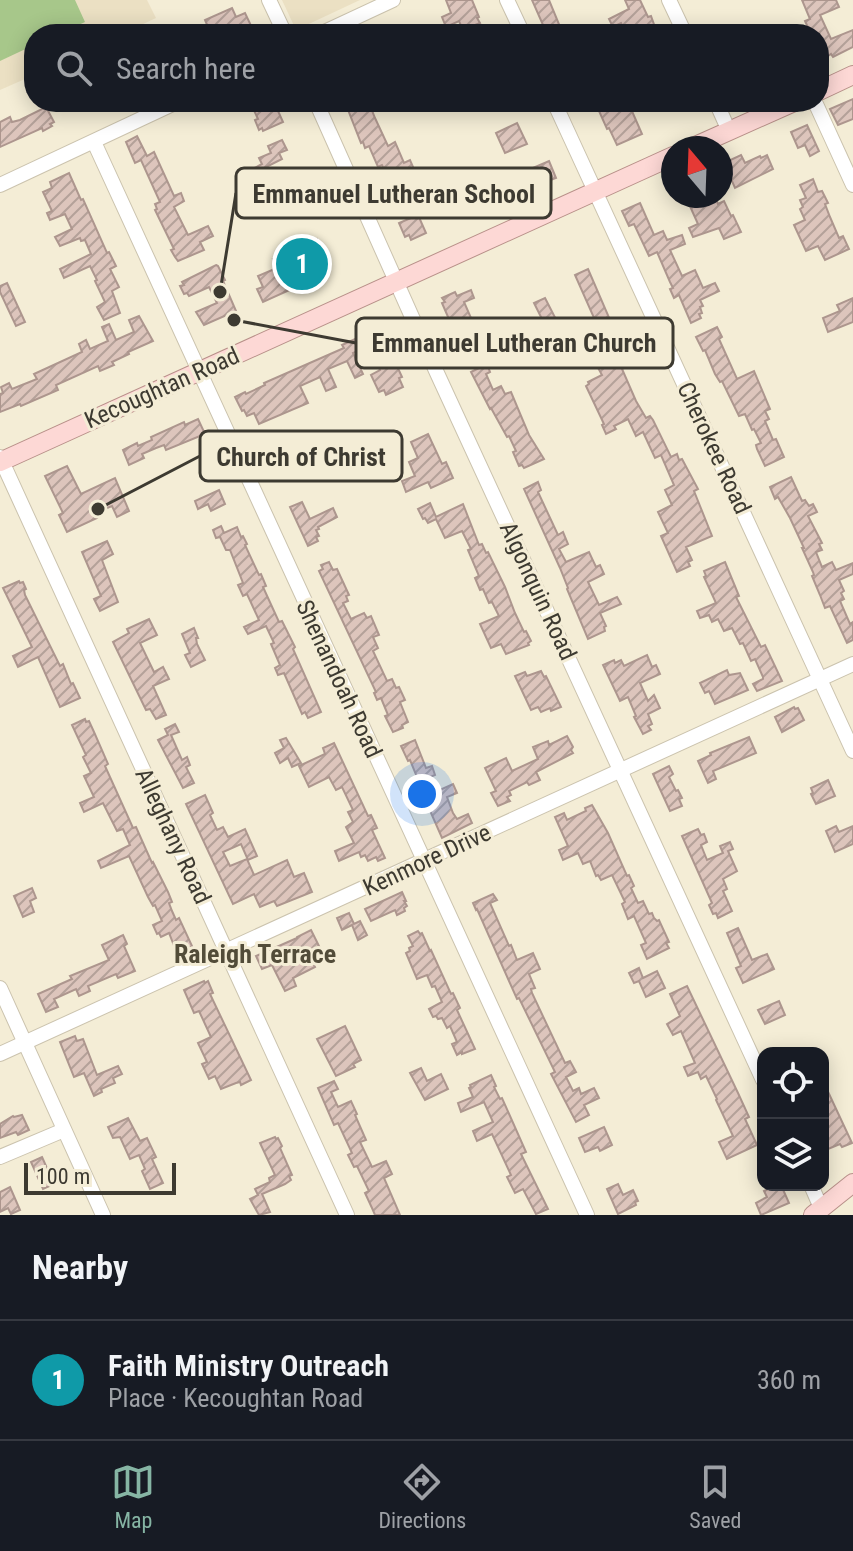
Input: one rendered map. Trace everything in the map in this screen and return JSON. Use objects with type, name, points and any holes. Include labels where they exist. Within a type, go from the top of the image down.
[{"type":"main road","points":[[829,86],[853,75]]},
{"type":"main road","points":[[718,136],[772,112]]},
{"type":"main road","name":"Kecoughtan Road","points":[[1,460],[661,161]]},
{"type":"main road","points":[[817,1212],[853,1183]]},
{"type":"street","points":[[269,0],[280,24]]},
{"type":"street","points":[[341,24],[393,0]]},
{"type":"street","points":[[507,0],[518,24]]},
{"type":"street","points":[[669,0],[680,24]]},
{"type":"street","points":[[0,185],[156,112]]},
{"type":"street","name":"Algonquin Road","points":[[320,112],[437,373],[757,1067]]},
{"type":"street","name":"Cherokee Road","points":[[558,112],[853,751]]},
{"type":"street","points":[[720,112],[729,131]]},
{"type":"street","points":[[820,112],[853,185]]},
{"type":"street","name":"Shenandoah Road","points":[[94,142],[587,1215]]},
{"type":"street","name":"Alleghany Road","points":[[1,460],[347,1215]]},
{"type":"street","name":"Kenmore Drive","points":[[0,1054],[853,664]]},
{"type":"street","points":[[0,988],[103,1215]]},
{"type":"street","points":[[0,1157],[64,1130]]},
{"type":"street","points":[[812,1191],[817,1212]]},
{"type":"shaded area","points":[[0,0],[147,0],[156,18],[143,24],[24,24],[24,79],[0,90]]},
{"type":"shaded area","points":[[282,0],[360,0],[309,24],[293,24]]},
{"type":"green space","points":[[0,0],[75,0],[85,22],[24,24],[24,50],[0,61]]},
{"type":"building","points":[[446,0],[472,0],[480,23],[460,24],[459,21],[445,24],[442,17],[451,13]]},
{"type":"building","points":[[532,0],[549,0],[559,24],[543,24]]},
{"type":"building","points":[[625,0],[640,0],[654,24],[612,24],[609,19],[629,9]]},
{"type":"building","points":[[802,0],[836,0],[839,7],[820,15],[824,24],[806,24],[805,21],[810,19]]},
{"type":"building","points":[[232,8],[236,17],[245,13],[250,24],[207,24],[205,20]]},
{"type":"building","points":[[853,30],[853,47],[833,57],[829,55],[829,35],[831,39]]},
{"type":"building","points":[[853,99],[853,119],[838,125],[830,109]]},
{"type":"building","points":[[36,112],[49,112],[54,122],[43,131],[42,128],[0,147],[0,122],[10,117],[12,122]]},
{"type":"building","points":[[255,112],[278,112],[283,122],[263,131],[262,128],[259,130],[255,120],[258,119]]},
{"type":"building","points":[[349,112],[373,112],[388,146],[395,142],[404,163],[410,160],[420,193],[399,202],[382,165],[378,167],[369,146],[365,148]]},
{"type":"building","points":[[599,112],[632,112],[642,134],[617,145]]},
{"type":"building","points":[[517,123],[527,144],[505,153],[496,133]]},
{"type":"building","points":[[807,125],[819,151],[810,156],[805,145],[798,148],[791,132]]},
{"type":"building","points":[[137,136],[147,156],[154,152],[174,196],[181,193],[184,201],[174,207],[188,235],[208,226],[213,236],[200,242],[204,250],[178,261],[175,257],[155,210],[155,204],[160,202],[141,160],[135,163],[126,142]]},
{"type":"building","points":[[282,140],[287,150],[279,153],[282,159],[266,167],[279,196],[263,203],[249,171],[262,164],[259,158],[271,153],[268,146]]},
{"type":"building","points":[[741,155],[745,163],[767,155],[773,169],[735,188],[733,159]]},
{"type":"building","points":[[549,161],[556,178],[535,186],[528,170]]},
{"type":"building","points":[[69,173],[116,266],[110,269],[119,287],[112,291],[120,313],[104,320],[97,307],[105,302],[90,266],[64,278],[60,269],[91,254],[85,240],[81,241],[80,238],[60,246],[55,237],[72,229],[65,214],[50,220],[47,213],[52,211],[43,192],[52,188],[50,182]]},
{"type":"building","points":[[813,179],[818,192],[822,191],[828,203],[825,204],[839,238],[843,236],[849,249],[825,260],[818,246],[806,251],[794,225],[805,220],[800,200],[806,198],[800,185]]},
{"type":"building","points":[[640,203],[654,235],[663,231],[667,240],[682,235],[685,244],[670,250],[682,276],[695,270],[703,288],[715,283],[719,291],[700,300],[703,306],[700,307],[701,318],[691,323],[679,295],[674,298],[670,289],[673,288],[657,252],[649,256],[634,224],[629,226],[622,211]]},
{"type":"building","points":[[691,208],[727,208],[741,232],[724,239],[719,228],[693,237],[689,228],[698,224]]},
{"type":"building","points":[[418,215],[426,233],[411,240],[409,235],[405,237],[399,223]]},
{"type":"building","points":[[317,239],[329,266],[303,278],[305,283],[263,302],[257,289],[263,287],[258,276],[277,268],[273,259]]},
{"type":"building","points":[[216,265],[236,311],[204,325],[196,312],[217,303],[209,287],[189,296],[180,286],[184,285],[182,282]]},
{"type":"building","points":[[588,269],[618,333],[594,343],[588,327],[596,323],[575,275]]},
{"type":"building","points":[[7,283],[25,322],[16,326],[0,292],[0,286]]},
{"type":"building","points":[[471,290],[474,298],[464,302],[474,325],[478,323],[483,336],[457,348],[442,298]]},
{"type":"building","points":[[545,298],[565,337],[549,344],[545,335],[549,333],[534,303]]},
{"type":"building","points":[[853,298],[853,322],[828,332],[823,318],[840,311],[837,305]]},
{"type":"building","points":[[139,316],[153,341],[128,352],[112,362],[114,365],[100,371],[98,366],[56,385],[58,390],[0,412],[1,387],[9,383],[12,389],[37,379],[34,374],[82,352],[79,344],[86,340],[90,349],[108,341],[102,327],[109,324],[116,340],[134,332],[129,320]]},
{"type":"building","points":[[375,319],[402,377],[399,378],[403,387],[386,395],[384,390],[379,392],[371,375],[380,370],[369,346],[353,353],[363,374],[355,378],[347,361],[328,369],[336,387],[326,391],[320,377],[300,386],[308,403],[259,424],[254,413],[247,416],[242,411],[235,397],[344,348],[342,345],[362,336],[358,327],[362,323]]},
{"type":"building","points":[[717,327],[722,337],[719,339],[737,379],[754,371],[770,409],[765,411],[769,419],[765,421],[784,457],[765,466],[757,449],[756,445],[761,443],[754,429],[745,414],[739,416],[696,337]]},
{"type":"building","points":[[626,352],[632,364],[622,369],[636,401],[646,418],[650,416],[653,420],[671,457],[677,454],[679,460],[682,459],[698,489],[694,491],[712,536],[686,547],[692,560],[688,562],[690,566],[677,572],[661,536],[668,533],[658,512],[672,505],[665,490],[674,485],[661,455],[655,458],[643,432],[636,436],[628,419],[606,434],[586,386],[602,375],[597,366]]},
{"type":"building","points":[[487,364],[490,372],[486,374],[493,390],[501,386],[505,394],[511,392],[529,435],[544,459],[524,468],[519,466],[509,436],[490,409],[471,372]]},
{"type":"building","points":[[198,419],[205,434],[166,450],[164,445],[156,448],[129,465],[123,450],[152,440],[151,437],[184,422],[185,425]]},
{"type":"building","points":[[428,434],[442,464],[446,462],[453,478],[431,488],[428,482],[406,492],[402,481],[415,476],[409,462],[418,458],[411,442]]},
{"type":"building","points":[[67,466],[81,494],[115,478],[129,511],[117,517],[112,506],[95,513],[97,518],[67,532],[59,515],[63,513],[45,476]]},
{"type":"building","points":[[791,477],[802,501],[805,500],[809,506],[813,504],[817,512],[808,516],[822,543],[819,544],[822,550],[816,552],[822,567],[832,562],[836,570],[853,563],[853,574],[839,580],[844,591],[841,593],[844,599],[840,601],[850,624],[853,622],[853,640],[847,643],[830,606],[825,608],[804,548],[770,487]]},
{"type":"building","points":[[538,482],[541,490],[538,492],[558,535],[563,532],[568,544],[559,549],[566,562],[589,552],[596,567],[600,565],[604,574],[588,582],[599,605],[617,597],[621,604],[600,613],[605,631],[588,639],[524,489]]},
{"type":"building","points":[[219,490],[225,504],[211,511],[208,504],[198,509],[195,501]]},
{"type":"building","points":[[302,502],[310,519],[333,508],[337,517],[318,527],[318,541],[308,546],[290,507]]},
{"type":"building","points":[[430,503],[436,517],[463,504],[479,545],[482,544],[488,552],[531,641],[529,645],[506,654],[501,644],[491,648],[480,624],[499,616],[483,589],[480,590],[475,578],[479,576],[468,550],[471,549],[462,531],[445,538],[436,519],[428,523],[423,519],[418,509]]},
{"type":"building","points":[[221,526],[224,533],[237,527],[243,536],[279,622],[282,621],[295,647],[293,649],[321,712],[308,718],[305,712],[302,714],[284,673],[278,675],[275,668],[280,665],[266,626],[248,634],[244,627],[259,620],[247,594],[243,596],[238,585],[243,583],[230,550],[226,550],[220,537],[216,538],[213,530]]},
{"type":"building","points":[[107,541],[113,554],[102,560],[118,602],[100,611],[94,599],[101,596],[82,552]]},
{"type":"building","points":[[329,562],[333,570],[337,569],[349,595],[346,596],[348,601],[343,603],[351,619],[364,613],[367,618],[371,616],[379,635],[373,637],[378,648],[373,651],[387,681],[392,679],[405,700],[400,702],[408,722],[402,725],[403,728],[393,732],[381,698],[377,700],[319,571],[323,569],[321,565]]},
{"type":"building","points":[[725,562],[739,596],[736,597],[782,681],[757,691],[753,684],[763,677],[755,659],[751,661],[732,628],[724,631],[718,619],[712,622],[709,615],[700,618],[697,611],[716,603],[704,571]]},
{"type":"building","points":[[23,582],[25,595],[60,666],[63,664],[80,698],[60,707],[38,657],[18,667],[13,656],[32,647],[3,588]]},
{"type":"building","points":[[149,619],[157,635],[140,643],[154,672],[163,667],[169,679],[153,686],[166,715],[156,719],[150,709],[146,710],[113,642],[129,633],[127,629]]},
{"type":"building","points":[[194,628],[205,660],[191,667],[185,655],[190,653],[182,634]]},
{"type":"building","points":[[647,655],[652,667],[656,665],[660,674],[640,683],[648,701],[654,695],[660,708],[648,714],[651,730],[643,734],[628,697],[620,701],[603,665],[621,660],[624,666]]},
{"type":"building","points":[[727,670],[729,675],[740,673],[748,690],[715,704],[709,691],[705,693],[700,683]]},
{"type":"building","points":[[541,671],[561,707],[551,711],[550,708],[541,712],[538,707],[531,710],[515,676]]},
{"type":"building","points":[[798,708],[804,720],[782,732],[775,717]]},
{"type":"building","points":[[85,719],[94,732],[108,764],[105,766],[133,828],[136,827],[168,892],[176,920],[179,918],[192,946],[185,950],[182,951],[179,946],[175,948],[169,933],[161,937],[157,934],[153,925],[162,921],[129,856],[101,868],[98,861],[130,845],[123,829],[117,831],[103,803],[84,812],[80,803],[94,797],[84,776],[91,773],[83,757],[86,755],[72,725]]},
{"type":"building","points":[[175,724],[179,732],[171,735],[182,760],[187,757],[190,765],[186,767],[194,783],[183,788],[158,740],[168,735],[165,729]]},
{"type":"building","points":[[567,736],[573,753],[536,772],[540,780],[529,785],[527,782],[509,791],[511,795],[507,797],[510,801],[498,806],[491,793],[496,791],[485,768],[506,758],[512,771],[538,759],[533,747],[548,741],[549,745]]},
{"type":"building","points":[[749,737],[756,753],[713,771],[716,779],[708,783],[698,761]]},
{"type":"building","points":[[286,738],[301,763],[292,767],[288,758],[280,763],[275,753],[284,748],[280,740]]},
{"type":"building","points":[[415,740],[426,768],[432,766],[435,775],[419,782],[401,746]]},
{"type":"building","points":[[334,743],[368,816],[371,815],[377,828],[372,830],[385,858],[378,861],[376,857],[368,861],[359,852],[339,861],[335,851],[354,843],[346,827],[353,822],[348,812],[353,810],[342,787],[336,790],[329,777],[309,787],[299,766],[325,754],[323,748]]},
{"type":"building","points":[[669,766],[673,774],[669,777],[682,798],[679,799],[682,806],[670,811],[653,774]]},
{"type":"building","points":[[828,780],[835,796],[816,804],[811,788]]},
{"type":"building","points":[[453,784],[457,793],[447,797],[453,813],[457,819],[468,814],[472,823],[442,838],[424,797]]},
{"type":"building","points":[[205,795],[217,830],[223,827],[228,837],[245,829],[257,856],[248,860],[241,844],[223,852],[230,866],[247,859],[254,875],[287,860],[294,877],[304,873],[312,892],[277,906],[274,901],[260,907],[254,894],[233,904],[186,804]]},
{"type":"building","points":[[592,805],[629,875],[638,903],[643,901],[649,914],[652,913],[659,920],[669,942],[666,943],[669,948],[647,959],[641,945],[646,943],[634,916],[628,919],[622,904],[625,902],[612,875],[601,880],[590,861],[583,864],[578,853],[563,860],[559,850],[568,846],[555,817],[564,813],[567,820]]},
{"type":"building","points":[[836,826],[839,832],[853,826],[853,844],[835,852],[826,831]]},
{"type":"building","points":[[698,829],[707,842],[701,845],[707,860],[723,853],[720,846],[730,842],[733,849],[728,851],[737,871],[723,879],[727,889],[723,891],[732,911],[718,918],[709,905],[712,903],[682,836]]},
{"type":"building","points":[[32,888],[36,898],[30,901],[34,912],[23,917],[14,896]]},
{"type":"building","points":[[402,892],[407,906],[405,911],[397,915],[395,910],[371,921],[365,909]]},
{"type":"building","points":[[493,894],[497,900],[490,903],[517,960],[533,953],[540,969],[529,974],[535,988],[531,989],[532,993],[565,1063],[570,1061],[576,1072],[566,1077],[573,1091],[579,1088],[581,1094],[594,1088],[599,1098],[584,1105],[589,1115],[576,1122],[473,903]]},
{"type":"building","points":[[349,913],[354,924],[360,921],[367,935],[358,940],[352,925],[342,930],[337,918]]},
{"type":"building","points":[[738,928],[752,960],[767,954],[774,969],[743,983],[736,968],[741,966],[727,933]]},
{"type":"building","points":[[311,930],[319,946],[308,951],[315,967],[293,978],[296,986],[285,991],[272,965],[262,969],[256,956]]},
{"type":"building","points":[[418,931],[422,933],[453,993],[460,1008],[457,1010],[475,1049],[457,1055],[452,1044],[457,1042],[450,1026],[447,1028],[442,1018],[433,1017],[429,1009],[442,1002],[427,975],[417,979],[406,953],[413,946],[408,936]]},
{"type":"building","points":[[123,935],[127,944],[124,946],[135,971],[118,978],[116,974],[88,986],[90,991],[79,996],[76,989],[54,999],[58,1007],[46,1012],[38,994],[72,979],[70,976],[109,960],[102,945]]},
{"type":"building","points":[[639,968],[643,978],[657,971],[665,988],[646,997],[639,981],[634,983],[629,973]]},
{"type":"building","points":[[208,981],[213,993],[210,994],[251,1080],[241,1085],[240,1082],[221,1089],[215,1076],[209,1079],[202,1064],[207,1062],[198,1043],[211,1037],[199,1011],[194,1013],[184,990]]},
{"type":"building","points":[[687,986],[749,1117],[745,1119],[757,1145],[727,1159],[719,1142],[733,1136],[706,1076],[701,1079],[698,1072],[688,1076],[684,1067],[695,1063],[681,1031],[673,1035],[667,1024],[680,1016],[670,994]]},
{"type":"building","points":[[779,1001],[785,1015],[765,1024],[758,1010]]},
{"type":"building","points":[[345,1026],[361,1060],[353,1064],[355,1067],[336,1076],[317,1039]]},
{"type":"building","points":[[75,1036],[77,1041],[83,1039],[97,1075],[118,1066],[122,1074],[113,1078],[115,1083],[94,1096],[84,1073],[74,1077],[60,1042]]},
{"type":"building","points":[[421,1068],[427,1081],[441,1074],[448,1089],[425,1100],[410,1073]]},
{"type":"building","points":[[491,1075],[526,1152],[521,1154],[548,1209],[536,1214],[523,1189],[515,1193],[507,1177],[511,1175],[492,1134],[477,1141],[473,1131],[493,1122],[484,1102],[461,1112],[458,1103],[473,1097],[470,1085]]},
{"type":"building","points":[[334,1081],[338,1089],[331,1092],[338,1107],[351,1101],[357,1114],[366,1140],[360,1142],[372,1167],[386,1161],[392,1174],[384,1178],[400,1215],[375,1215],[365,1193],[369,1191],[348,1155],[352,1153],[338,1123],[334,1125],[318,1088]]},
{"type":"building","points":[[829,1094],[852,1143],[842,1147],[840,1144],[829,1149]]},
{"type":"building","points":[[22,1115],[29,1130],[0,1138],[0,1124],[13,1116]]},
{"type":"building","points":[[128,1118],[140,1141],[147,1138],[156,1157],[152,1159],[163,1183],[150,1189],[139,1155],[130,1159],[120,1137],[113,1138],[108,1127]]},
{"type":"building","points":[[604,1127],[612,1145],[600,1151],[598,1147],[585,1152],[579,1138]]},
{"type":"building","points":[[275,1137],[282,1146],[280,1148],[292,1175],[289,1176],[291,1180],[262,1194],[270,1212],[259,1215],[250,1199],[258,1195],[255,1189],[270,1182],[269,1178],[275,1175],[260,1143]]},
{"type":"building","points":[[42,1157],[54,1184],[43,1189],[31,1162]]},
{"type":"building","points":[[618,1184],[623,1195],[633,1190],[638,1201],[618,1214],[607,1189]]},
{"type":"building","points":[[10,1187],[20,1210],[11,1214],[8,1208],[0,1212],[0,1192]]},
{"type":"building","points":[[764,1191],[784,1191],[789,1203],[761,1215],[756,1203],[767,1197]]},
{"type":"place","name":"Faith Ministry Outreach","points":[[302,264]]},
{"type":"place","name":"Emmanuel Lutheran School","points":[[220,292]]},
{"type":"place","name":"Emmanuel Lutheran Church","points":[[234,320]]},
{"type":"place","name":"Church of Christ","points":[[98,509]]},
{"type":"district","name":"Raleigh Terrace","points":[[255,954]]}]
